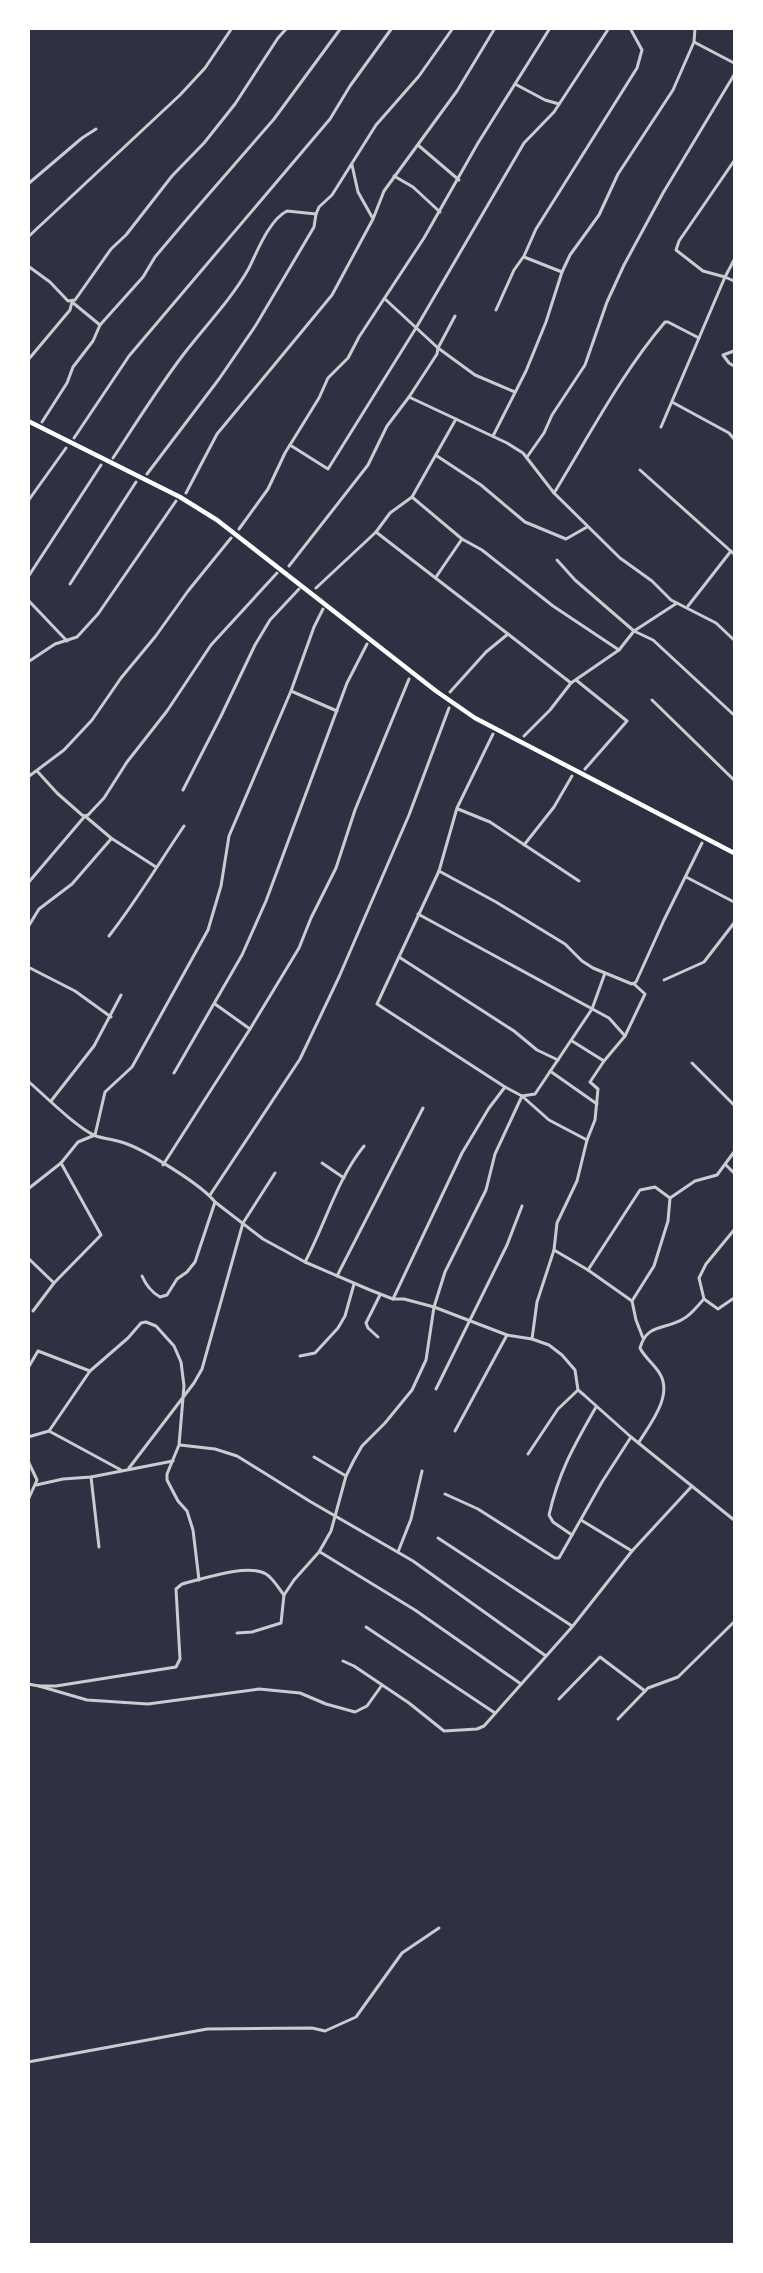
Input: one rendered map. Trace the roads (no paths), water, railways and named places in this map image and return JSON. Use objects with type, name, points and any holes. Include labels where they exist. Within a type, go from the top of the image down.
[{"type":"main road","points":[[28,421],[170,492],[217,520],[421,679],[475,718],[735,853]]},
{"type":"street","points":[[28,237],[180,94],[205,68],[232,28]]},
{"type":"street","points":[[28,360],[70,310],[72,302],[111,249],[126,235],[172,177],[235,105],[286,28]]},
{"type":"street","points":[[42,422],[67,383],[73,367],[93,341],[100,326],[143,277],[155,257],[195,209],[274,118],[341,28]]},
{"type":"street","points":[[74,438],[129,356],[330,119],[350,86],[393,28]]},
{"type":"street","points":[[147,474],[219,379],[256,325],[309,237],[319,207],[332,195],[376,125],[425,68],[453,28]]},
{"type":"street","points":[[239,529],[268,489],[328,378],[348,358],[440,212],[478,143],[550,28]]},
{"type":"street","points":[[290,445],[328,469],[416,328],[524,143],[548,119],[609,28]]},
{"type":"street","points":[[496,310],[536,229],[637,68],[642,50],[630,28]]},
{"type":"street","points":[[493,436],[516,392],[546,322],[570,255],[599,215],[618,174],[678,82],[694,42],[695,28]]},
{"type":"street","points":[[186,493],[217,434],[332,295],[384,191],[457,91],[492,30]]},
{"type":"street","points":[[694,42],[735,63]]},
{"type":"street","points":[[526,457],[544,433],[552,415],[585,365],[607,302],[624,265],[663,192],[735,75]]},
{"type":"street","points":[[515,84],[545,100],[559,104]]},
{"type":"street","points":[[28,184],[82,138],[96,129]]},
{"type":"street","points":[[418,145],[459,180]]},
{"type":"street","points":[[735,161],[686,231],[676,250],[703,271],[735,281]]},
{"type":"street","points":[[352,164],[358,192],[372,219]]},
{"type":"street","points":[[394,176],[413,187],[440,212]]},
{"type":"street","points":[[113,458],[163,382],[228,299],[248,269],[261,241],[282,213],[286,211],[316,214]]},
{"type":"street","points":[[524,256],[562,272]]},
{"type":"street","points":[[661,427],[725,277],[735,260]]},
{"type":"street","points":[[28,266],[100,326]]},
{"type":"street","points":[[384,298],[438,348],[475,375],[516,392]]},
{"type":"street","points":[[289,566],[368,465],[387,426],[437,354],[455,316]]},
{"type":"street","points":[[554,494],[606,406],[665,322],[699,338]]},
{"type":"street","points":[[735,351],[723,355],[735,366]]},
{"type":"street","points":[[409,397],[507,443],[526,457],[554,494],[620,558],[677,603],[716,623],[735,640]]},
{"type":"street","points":[[672,402],[735,439]]},
{"type":"street","points":[[316,588],[376,532],[390,513],[412,497],[437,456],[456,418]]},
{"type":"street","points":[[28,501],[66,448]]},
{"type":"street","points":[[437,456],[481,485],[525,522],[566,539],[587,527]]},
{"type":"street","points":[[28,577],[101,465]]},
{"type":"street","points":[[640,470],[733,553],[687,607]]},
{"type":"street","points":[[70,584],[136,482]]},
{"type":"street","points":[[412,497],[462,539],[482,550],[553,606],[619,650]]},
{"type":"street","points":[[28,662],[55,644],[77,638],[98,614],[176,501]]},
{"type":"street","points":[[376,532],[572,683]]},
{"type":"street","points":[[28,777],[64,750],[92,720],[121,678],[156,637],[231,538]]},
{"type":"street","points":[[435,577],[462,539]]},
{"type":"street","points":[[558,560],[575,580],[634,631],[652,640],[735,715]]},
{"type":"street","points":[[28,883],[85,816],[104,798],[211,645],[277,573]]},
{"type":"street","points":[[183,790],[255,645],[270,620],[298,589]]},
{"type":"street","points":[[28,600],[67,641]]},
{"type":"street","points":[[524,736],[550,710],[572,683],[619,650],[634,631],[677,603]]},
{"type":"street","points":[[95,1135],[105,1092],[132,1067],[208,930],[221,886],[229,836],[291,692],[314,627],[323,609]]},
{"type":"street","points":[[450,692],[486,652],[508,634]]},
{"type":"street","points":[[174,1073],[242,955],[266,902],[347,683],[367,644]]},
{"type":"street","points":[[163,1164],[299,948],[336,868],[355,810],[409,679]]},
{"type":"street","points":[[576,680],[627,721],[585,769]]},
{"type":"street","points":[[291,692],[337,711]]},
{"type":"street","points":[[652,700],[735,780]]},
{"type":"street","points":[[210,1195],[300,1059],[339,977],[405,825],[449,708]]},
{"type":"street","points":[[493,734],[457,808],[439,871],[378,1002],[379,1006],[522,1096],[549,1120],[587,1140]]},
{"type":"street","points":[[38,771],[57,794],[111,838],[156,867]]},
{"type":"street","points":[[524,845],[554,807],[572,776]]},
{"type":"street","points":[[457,808],[490,822],[579,881]]},
{"type":"street","points":[[109,936],[138,898],[184,826]]},
{"type":"street","points":[[28,927],[39,909],[72,884],[111,838]]},
{"type":"street","points":[[634,984],[702,843]]},
{"type":"street","points":[[439,871],[565,944],[582,962],[634,984],[645,994],[625,1036],[590,1082],[598,1089],[596,1120],[587,1140],[577,1181],[557,1223],[554,1250],[537,1302],[532,1339]]},
{"type":"street","points":[[685,876],[735,902]]},
{"type":"street","points":[[418,914],[609,1018],[625,1036]]},
{"type":"street","points":[[664,980],[704,962],[735,923]]},
{"type":"street","points":[[399,957],[514,1031],[537,1050],[558,1060]]},
{"type":"street","points":[[28,967],[75,991],[111,1017]]},
{"type":"street","points":[[522,1096],[535,1094],[572,1041],[592,1009],[605,973]]},
{"type":"street","points":[[51,1101],[94,1046],[121,996]]},
{"type":"street","points":[[215,1004],[250,1029]]},
{"type":"street","points":[[572,1041],[604,1061]]},
{"type":"street","points":[[692,1063],[735,1105]]},
{"type":"street","points":[[550,1071],[597,1104]]},
{"type":"street","points":[[28,1081],[95,1135],[129,1145],[189,1179],[263,1239],[305,1262],[380,1295],[434,1307],[507,1335],[532,1339],[549,1345],[571,1363],[577,1374],[578,1390],[596,1407],[735,1520]]},
{"type":"street","points":[[393,1299],[462,1153],[489,1108],[505,1087]]},
{"type":"street","points":[[237,1633],[252,1632],[281,1623],[284,1595],[294,1580],[320,1552],[331,1531],[346,1476],[362,1446],[385,1423],[412,1390],[426,1360],[434,1307],[445,1272],[486,1190],[495,1154],[522,1096]]},
{"type":"street","points":[[337,1276],[423,1108]]},
{"type":"street","points":[[28,1189],[61,1163],[78,1142],[95,1135]]},
{"type":"street","points":[[305,1262],[344,1178],[364,1146]]},
{"type":"street","points":[[670,1198],[695,1181],[717,1175],[735,1152]]},
{"type":"street","points":[[33,1311],[54,1283],[101,1235],[61,1163]]},
{"type":"street","points":[[322,1163],[344,1178]]},
{"type":"street","points":[[726,1165],[735,1173]]},
{"type":"street","points":[[129,1468],[194,1383],[206,1361],[243,1223],[275,1173]]},
{"type":"street","points":[[588,1270],[640,1190],[656,1186],[670,1198]]},
{"type":"street","points":[[632,1301],[654,1266],[668,1221],[670,1198]]},
{"type":"street","points":[[142,1276],[145,1284],[154,1294],[160,1297],[167,1295],[177,1279],[195,1262],[215,1202]]},
{"type":"street","points":[[436,1389],[507,1245],[522,1206]]},
{"type":"street","points":[[735,1230],[706,1264],[699,1278],[704,1299],[718,1309],[735,1298]]},
{"type":"street","points":[[554,1250],[588,1270],[632,1301],[643,1338]]},
{"type":"street","points":[[28,1258],[54,1283]]},
{"type":"street","points":[[300,1356],[315,1353],[338,1328],[345,1316],[354,1284]]},
{"type":"street","points":[[378,1337],[366,1323],[380,1295]]},
{"type":"street","points":[[639,1442],[660,1408],[664,1385],[660,1375],[640,1348],[643,1338],[654,1329],[683,1320],[704,1299]]},
{"type":"street","points":[[28,1437],[49,1431],[90,1371],[128,1338],[141,1323],[146,1322],[158,1328],[179,1353],[183,1375],[184,1394],[179,1445],[167,1480],[178,1501],[187,1511],[193,1530],[199,1580]]},
{"type":"street","points":[[455,1431],[507,1335]]},
{"type":"street","points":[[28,1368],[38,1351],[90,1371]]},
{"type":"street","points":[[528,1454],[558,1409],[578,1390]]},
{"type":"street","points":[[572,1535],[553,1522],[549,1515],[556,1486],[566,1461],[596,1407]]},
{"type":"street","points":[[49,1431],[123,1471]]},
{"type":"street","points":[[445,1494],[478,1509],[555,1558],[562,1554],[631,1437]]},
{"type":"street","points":[[179,1445],[215,1449],[237,1456],[443,1581],[546,1656]]},
{"type":"street","points":[[314,1457],[346,1476]]},
{"type":"street","points":[[28,1461],[36,1475],[36,1485],[28,1500]]},
{"type":"street","points":[[36,1485],[173,1461]]},
{"type":"street","points":[[398,1552],[411,1519],[422,1471]]},
{"type":"street","points":[[91,1477],[99,1547]]},
{"type":"street","points":[[343,1661],[382,1685],[447,1732],[477,1729],[488,1722],[572,1627],[632,1551],[692,1486]]},
{"type":"street","points":[[28,1490],[34,1491]]},
{"type":"street","points":[[581,1520],[632,1551]]},
{"type":"street","points":[[438,1538],[572,1627]]},
{"type":"street","points":[[320,1552],[415,1610],[521,1684]]},
{"type":"street","points":[[39,1686],[100,1680],[176,1668],[180,1659],[176,1589],[182,1584],[245,1570],[257,1570],[268,1575],[284,1595]]},
{"type":"street","points":[[618,1719],[653,1685],[675,1679],[735,1623]]},
{"type":"street","points":[[366,1627],[495,1713]]},
{"type":"street","points":[[559,1699],[600,1657],[645,1691]]},
{"type":"street","points":[[28,1684],[87,1700],[148,1704],[259,1689],[300,1693],[326,1704],[355,1712],[367,1706],[382,1685]]},
{"type":"street","points":[[28,2062],[207,2029],[312,2028],[327,2031],[356,2017],[402,1953],[439,1928]]}]
